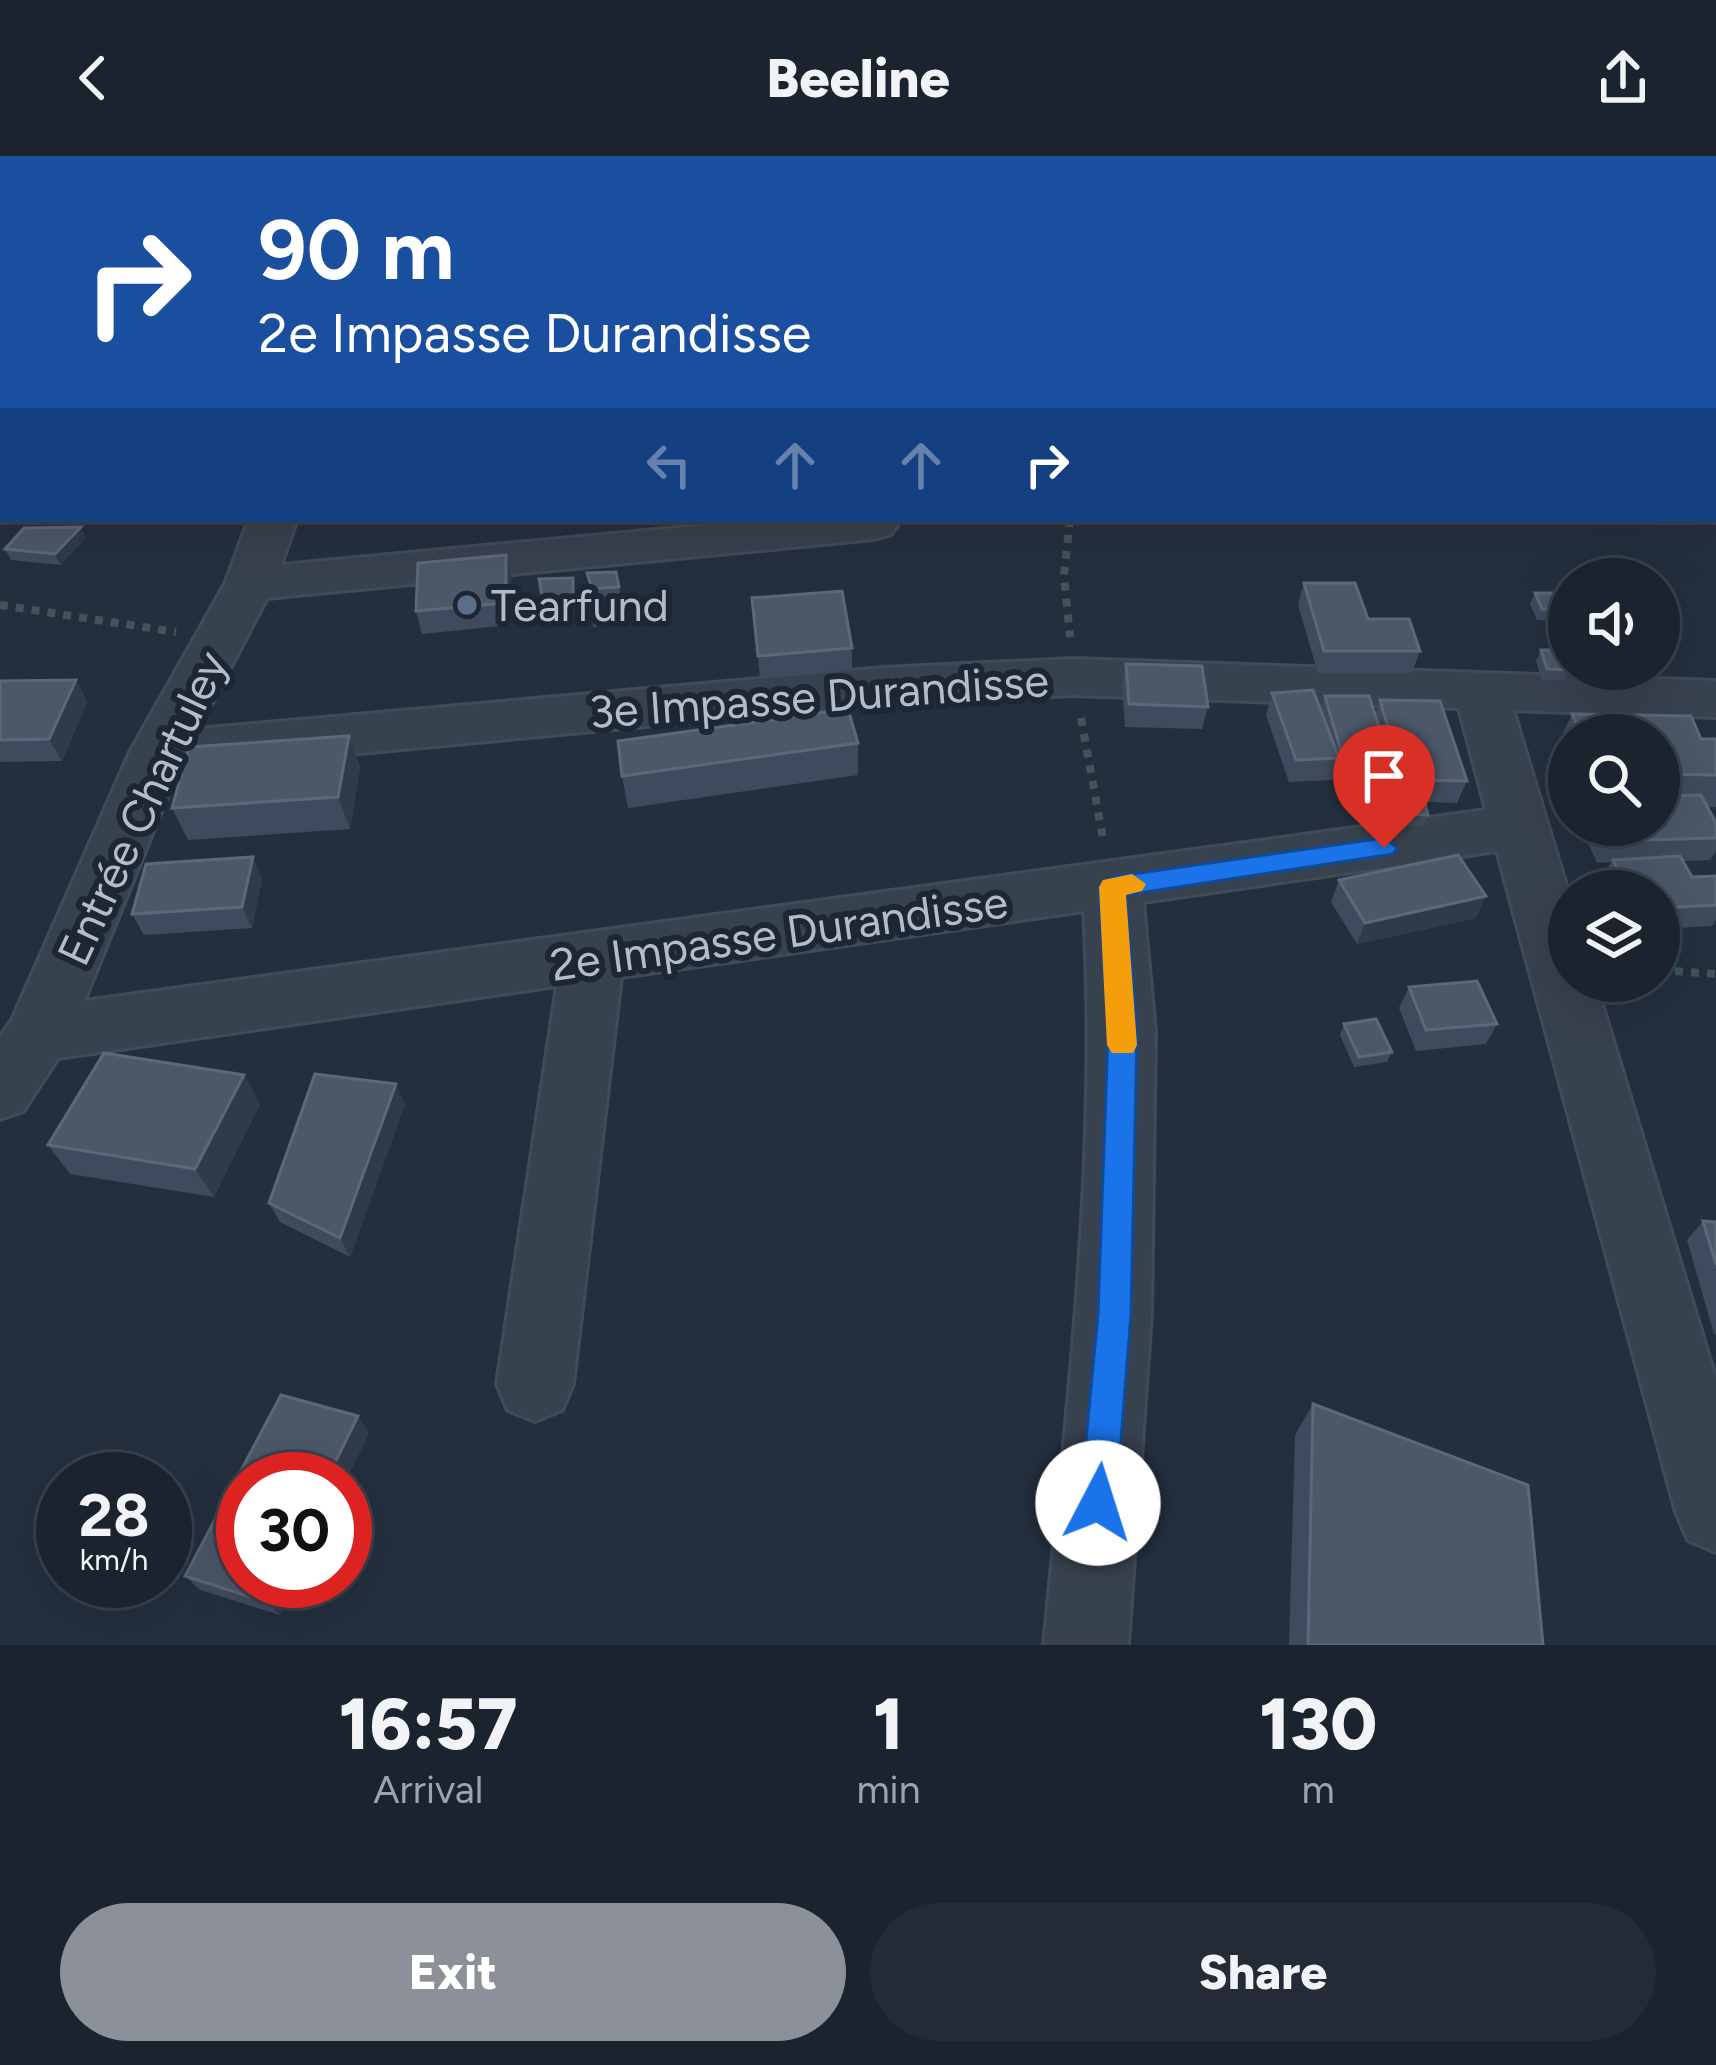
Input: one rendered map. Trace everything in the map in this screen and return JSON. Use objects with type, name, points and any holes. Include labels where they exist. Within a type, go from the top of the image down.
[{"type":"street","name":"Entrée Chartuley","points":[[0,1091],[38,1034],[158,752],[250,584],[272,522]]},
{"type":"street","points":[[250,584],[874,524]]},
{"type":"street","name":"3e Impasse Durandisse","points":[[158,752],[882,686],[1073,677],[1716,699]]},
{"type":"street","points":[[1481,694],[1716,1512]]},
{"type":"street","name":"2e Impasse Durandisse","points":[[38,1034],[1520,827]]},
{"type":"street","points":[[1086,1645],[1114,1314],[1123,1033],[1112,887]]},
{"type":"street","points":[[535,1384],[592,958]]},
{"type":"path","points":[[0,605],[174,631],[216,646]]},
{"type":"path","points":[[1680,971],[1716,974]]},
{"type":"building","points":[[81,527],[55,554],[5,549],[24,528]]},
{"type":"building","points":[[506,555],[506,603],[416,611],[418,563]]},
{"type":"building","points":[[616,572],[619,587],[592,589],[587,573]]},
{"type":"building","points":[[573,578],[573,598],[542,596],[539,579]]},
{"type":"building","points":[[1304,583],[1355,583],[1368,619],[1409,619],[1420,651],[1324,651]]},
{"type":"building","points":[[842,591],[852,648],[758,656],[752,598]]},
{"type":"building","points":[[1535,593],[1548,593],[1548,609],[1542,609]]},
{"type":"building","points":[[620,600],[620,614],[592,616],[590,601]]},
{"type":"building","points":[[1126,664],[1202,666],[1208,707],[1129,704]]},
{"type":"building","points":[[76,680],[49,739],[0,740],[0,681]]},
{"type":"building","points":[[1313,690],[1339,758],[1296,760],[1272,693]]},
{"type":"building","points":[[1325,696],[1369,696],[1397,782],[1350,782]]},
{"type":"building","points":[[1380,700],[1440,701],[1467,781],[1403,780]]},
{"type":"building","points":[[848,709],[858,743],[622,776],[618,741]]},
{"type":"building","points":[[1680,716],[1691,716],[1701,739],[1716,739],[1716,775],[1680,774]]},
{"type":"building","points":[[349,736],[338,797],[172,808],[189,747]]},
{"type":"building","points":[[1397,795],[1423,796],[1428,815],[1402,814]]},
{"type":"building","points":[[1701,795],[1716,823],[1716,838],[1680,839],[1680,796]]},
{"type":"building","points":[[1458,855],[1486,896],[1365,923],[1339,880]]},
{"type":"building","points":[[1680,856],[1692,877],[1716,876],[1716,905],[1680,907],[1680,870],[1618,870],[1613,860]]},
{"type":"building","points":[[253,857],[242,907],[132,914],[146,864]]},
{"type":"building","points":[[1477,981],[1497,1024],[1426,1030],[1409,987]]},
{"type":"building","points":[[1376,1019],[1392,1052],[1359,1057],[1344,1024]]},
{"type":"building","points":[[104,1053],[244,1075],[195,1169],[48,1145]]},
{"type":"building","points":[[315,1074],[396,1084],[340,1238],[269,1203]]},
{"type":"building","points":[[1703,1221],[1716,1222],[1716,1265]]},
{"type":"building","points":[[281,1395],[358,1416],[340,1452],[251,1452]]},
{"type":"building","points":[[1313,1404],[1528,1485],[1543,1645],[1308,1645]]},
{"type":"building","points":[[216,1518],[216,1586],[192,1578],[192,1563]]},
{"type":"slow traffic","points":[[1122,1045],[1112,887],[1132,884]]},
{"type":"place","name":"Tearfund","points":[[467,605]]},
{"type":"route","points":[[1098,1503],[1114,1314],[1123,1033],[1112,887],[1384,848]]}]
